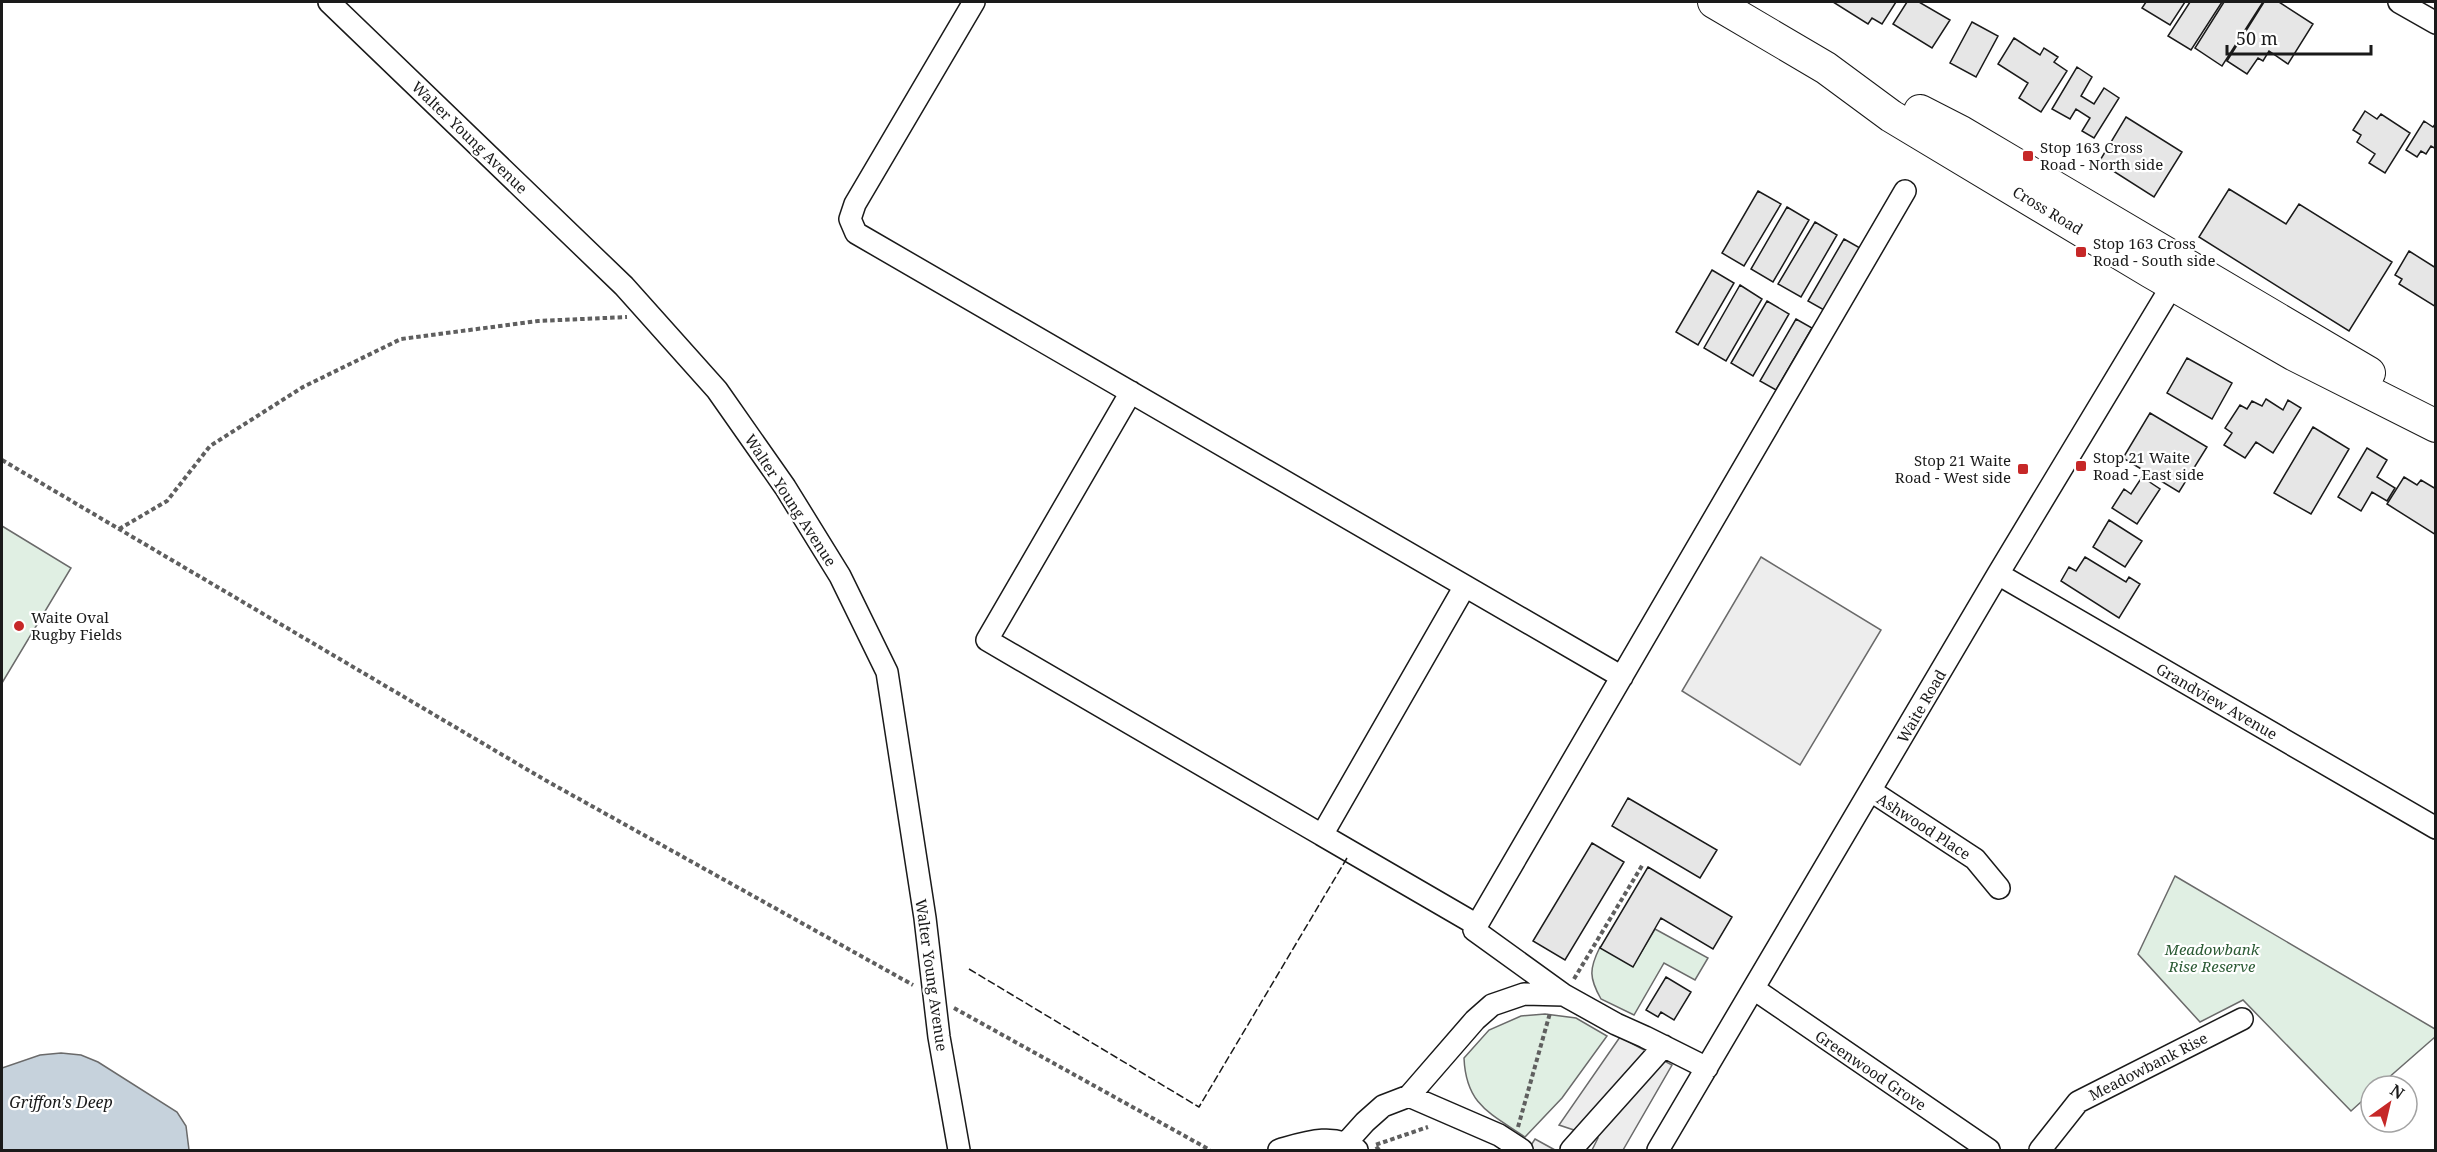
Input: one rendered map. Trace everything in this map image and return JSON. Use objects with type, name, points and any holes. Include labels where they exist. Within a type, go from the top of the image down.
[{"type":"highway","name":"Cross Road","points":[[1717,2],[1826,68],[1872,86],[1961,132],[2179,274],[2304,360],[2436,426]]},
{"type":"highway","name":"Cross Road","points":[[2179,274],[2358,366],[2436,419]]},
{"type":"street","name":"Walter Young Avenue","points":[[329,2],[616,278],[653,318],[717,390],[785,487],[840,576],[887,672],[959,1150]]},
{"type":"street","points":[[974,2],[855,204],[850,219],[856,233],[1622,677]]},
{"type":"street","points":[[2399,2],[2436,23]]},
{"type":"street","points":[[1707,1068],[1560,995],[1474,930],[1905,191]]},
{"type":"street","name":"Waite Road","points":[[1659,1150],[1998,574],[2179,274]]},
{"type":"street","points":[[1131,392],[987,640],[1477,926]]},
{"type":"street","name":"Grandview Avenue","points":[[1998,574],[2436,828]]},
{"type":"street","points":[[1322,835],[1465,586]]},
{"type":"street","name":"Ashwood Place","points":[[1871,791],[1975,859],[1999,888]]},
{"type":"street","name":"Greenwood Grove","points":[[1754,988],[1989,1150]]},
{"type":"street","points":[[1279,1150],[1312,1141],[1352,1146],[1365,1122],[1383,1107],[1409,1096],[1469,1027],[1492,1005],[1524,994],[1560,995]]},
{"type":"street","name":"Meadowbank Rise","points":[[2040,1150],[2078,1102],[2242,1019]]},
{"type":"street","points":[[1571,1150],[1664,1046]]},
{"type":"street","points":[[1409,1096],[1499,1135],[1518,1148]]},
{"type":"path","points":[[119,529],[167,501],[210,447],[303,387],[401,339],[538,321],[608,316],[653,318]]},
{"type":"path","points":[[2,460],[545,780],[1210,1150]]},
{"type":"path","points":[[1518,1148],[1560,995],[1643,864]]},
{"type":"green space","name":"Waite Oval Rugby Fields","points":[[2,526],[71,568],[2,683]]},
{"type":"green space","name":"Meadowbank Rise Reserve","points":[[2175,876],[2435,1029],[2435,1037],[2393,1074],[2359,1074],[2359,1104],[2351,1111],[2243,1000],[2200,1022],[2138,954]]},
{"type":"green space","points":[[1655,929],[1708,958],[1695,980],[1664,963],[1634,1015],[1601,999],[1594,985],[1592,968],[1600,947],[1633,966]]},
{"type":"green space","points":[[1545,1014],[1576,1018],[1607,1036],[1562,1098],[1525,1137],[1491,1114],[1475,1097],[1469,1087],[1464,1058],[1489,1030],[1521,1016]]},
{"type":"shaded area","points":[[1761,557],[1881,630],[1800,765],[1682,691]]},
{"type":"shaded area","points":[[1620,1037],[1672,1065],[1623,1150],[1592,1150],[1598,1138],[1559,1125]]},
{"type":"shaded area","points":[[1535,1139],[1555,1150],[1528,1150]]},
{"type":"water","name":"Griffon's Deep","points":[[61,1053],[81,1055],[98,1062],[177,1112],[186,1126],[189,1150],[2,1150],[2,1068],[40,1055]]},
{"type":"building","points":[[1833,2],[1896,2],[1882,24],[1872,18],[1868,24]]},
{"type":"building","points":[[1907,2],[1919,2],[1950,20],[1932,48],[1893,24]]},
{"type":"building","points":[[2146,2],[2185,2],[2170,25],[2142,8]]},
{"type":"building","points":[[2190,2],[2222,2],[2191,50],[2168,36]]},
{"type":"building","points":[[2224,2],[2263,2],[2222,66],[2195,48]]},
{"type":"building","points":[[2264,2],[2279,2],[2313,24],[2288,64],[2269,51],[2263,61],[2258,58],[2247,74],[2227,61]]},
{"type":"building","points":[[1972,22],[1998,36],[1976,77],[1950,63]]},
{"type":"building","points":[[2014,38],[2040,55],[2044,48],[2058,57],[2054,62],[2067,71],[2041,112],[2019,98],[2028,83],[1998,64]]},
{"type":"building","points":[[2077,67],[2092,77],[2081,96],[2094,104],[2104,88],[2119,98],[2094,138],[2082,131],[2090,118],[2076,109],[2070,119],[2052,109]]},
{"type":"building","points":[[2365,111],[2377,119],[2381,114],[2410,133],[2385,173],[2369,163],[2375,154],[2357,142],[2361,135],[2353,130]]},
{"type":"building","points":[[2126,117],[2182,152],[2154,197],[2099,162]]},
{"type":"building","points":[[2424,121],[2433,127],[2436,123],[2436,149],[2431,146],[2426,154],[2421,151],[2417,157],[2406,150]]},
{"type":"building","points":[[2229,189],[2286,224],[2299,204],[2392,262],[2349,331],[2199,237]]},
{"type":"building","points":[[1758,191],[1781,204],[1744,266],[1722,253]]},
{"type":"building","points":[[1787,207],[1809,220],[1773,282],[1751,269]]},
{"type":"building","points":[[1815,222],[1837,235],[1801,297],[1778,284]]},
{"type":"building","points":[[1844,239],[1860,248],[1824,310],[1808,301]]},
{"type":"building","points":[[2409,251],[2436,268],[2436,307],[2399,284],[2402,279],[2395,275]]},
{"type":"building","points":[[1712,270],[1734,283],[1698,345],[1676,332]]},
{"type":"building","points":[[1740,285],[1762,299],[1726,361],[1704,348]]},
{"type":"building","points":[[1767,301],[1789,314],[1753,376],[1731,363]]},
{"type":"building","points":[[1796,319],[1812,328],[1776,390],[1760,381]]},
{"type":"building","points":[[2187,358],[2232,383],[2212,419],[2167,393]]},
{"type":"building","points":[[2266,399],[2283,410],[2288,400],[2301,408],[2273,453],[2256,442],[2245,458],[2224,445],[2232,433],[2225,428],[2240,405],[2247,409],[2252,401],[2262,406]]},
{"type":"building","points":[[2150,413],[2207,447],[2179,492],[2123,458]]},
{"type":"building","points":[[2313,427],[2349,449],[2311,514],[2274,493]]},
{"type":"building","points":[[2367,448],[2387,460],[2377,477],[2395,488],[2387,501],[2372,492],[2361,511],[2338,497]]},
{"type":"building","points":[[2142,477],[2160,489],[2137,524],[2112,508],[2124,489],[2131,494]]},
{"type":"building","points":[[2404,477],[2417,485],[2421,480],[2436,489],[2436,535],[2387,504]]},
{"type":"building","points":[[2109,520],[2142,541],[2125,567],[2093,547]]},
{"type":"building","points":[[2085,557],[2126,582],[2129,577],[2140,584],[2119,618],[2061,581],[2069,567],[2076,571]]},
{"type":"building","points":[[1628,798],[1717,850],[1700,878],[1612,826]]},
{"type":"building","points":[[1592,843],[1624,862],[1565,960],[1533,941]]},
{"type":"building","points":[[1648,867],[1732,917],[1713,949],[1661,918],[1633,967],[1600,948]]},
{"type":"building","points":[[1666,977],[1691,992],[1674,1020],[1661,1012],[1658,1017],[1646,1010]]},
{"type":"fence","points":[[969,969],[1199,1107],[1347,858]]},
{"type":"place","name":"Stop 163 Cross Road - North side","points":[[2028,156]]},
{"type":"place","name":"Stop 163 Cross Road - South side","points":[[2081,252]]},
{"type":"place","name":"Stop 21 Waite Road - East side","points":[[2081,466]]},
{"type":"place","name":"Stop 21 Waite Road - West side","points":[[2023,469]]},
{"type":"place","name":"Waite Oval Rugby Fields","points":[[19,626]]}]
